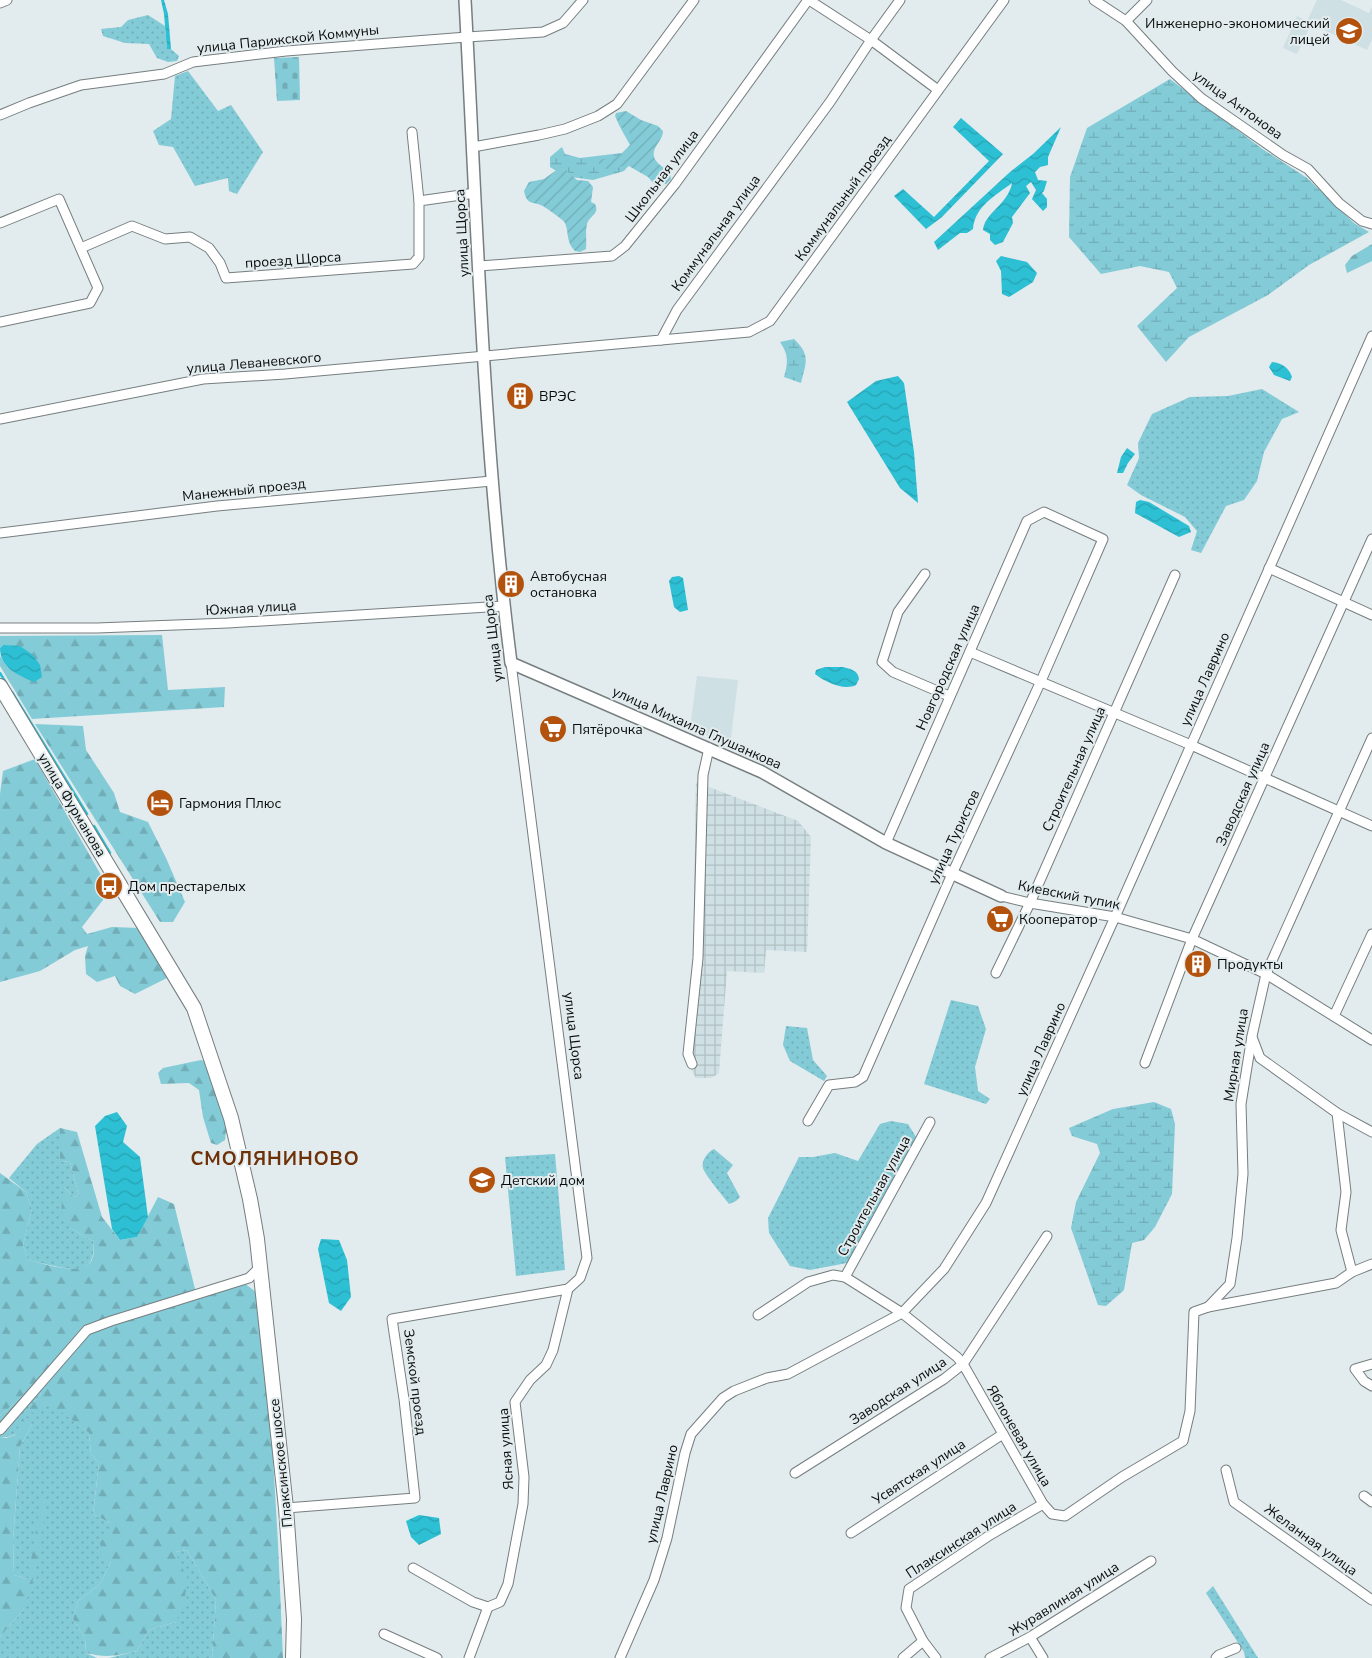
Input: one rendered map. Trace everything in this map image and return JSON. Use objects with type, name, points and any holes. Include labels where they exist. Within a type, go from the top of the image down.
[{"type":"main road","name":"улица Фурманова","points":[[0,686],[182,985],[194,1008],[231,1118],[250,1198],[260,1268]]},
{"type":"main road","name":"Плаксинское шоссе","points":[[260,1268],[286,1508],[294,1619],[294,1658]]},
{"type":"street","points":[[0,3],[7,0]]},
{"type":"street","name":"улица Щорса","points":[[465,0],[483,356],[504,606],[587,1258],[580,1278],[567,1291]]},
{"type":"street","name":"улица Парижской Коммуны","points":[[0,115],[81,85],[164,74],[192,62],[296,51],[542,32],[563,24],[583,0]]},
{"type":"street","points":[[473,148],[565,128],[598,116],[617,104],[694,0]]},
{"type":"street","points":[[808,0],[871,40],[938,90]]},
{"type":"street","name":"Школьная улица","points":[[479,266],[612,256],[625,246],[675,184],[808,0]]},
{"type":"street","name":"Коммунальная улица","points":[[661,340],[676,310],[830,102],[900,0]]},
{"type":"street","name":"Коммунальный проезд","points":[[661,340],[749,332],[770,321],[1004,0]]},
{"type":"street","name":"улица Антонова","points":[[1094,0],[1126,21],[1172,71],[1201,98],[1283,155],[1308,169],[1339,203],[1362,222],[1372,224]]},
{"type":"street","points":[[1126,21],[1147,0]]},
{"type":"street","name":"проезд Щорса","points":[[81,248],[132,226],[165,239],[190,237],[209,248],[220,263],[226,278],[413,264],[419,257],[419,201],[412,132]]},
{"type":"street","points":[[419,201],[475,193]]},
{"type":"street","points":[[0,223],[59,198],[98,288],[90,303],[0,322]]},
{"type":"street","name":"улица Лаврино","points":[[620,1658],[654,1580],[667,1538],[688,1442],[697,1427],[723,1398],[734,1391],[767,1378],[788,1374],[902,1313],[944,1270],[986,1203],[1116,917],[1372,336]]},
{"type":"street","points":[[483,356],[661,340]]},
{"type":"street","name":"улица Леваневского","points":[[0,419],[203,379],[285,374],[483,356]]},
{"type":"street","name":"Манежный проезд","points":[[0,533],[217,506],[492,481]]},
{"type":"street","name":"Новгородская улица","points":[[886,843],[1027,521],[1044,512],[1103,539]]},
{"type":"street","name":"улица Туристов","points":[[808,1121],[829,1085],[855,1082],[863,1077],[1103,539]]},
{"type":"street","name":"Заводская улица","points":[[1146,1063],[1192,939],[1372,539]]},
{"type":"street","points":[[1269,568],[1372,615]]},
{"type":"street","points":[[925,574],[898,612],[882,662],[893,672],[949,696]]},
{"type":"street","name":"Строительная улица","points":[[996,973],[1030,903],[1175,575]]},
{"type":"street","name":"Южная улица","points":[[0,628],[98,628],[228,623],[504,606]]},
{"type":"street","points":[[970,652],[1041,680],[1372,826]]},
{"type":"street","name":"улица Михаила Глушанкова","points":[[511,662],[762,772],[886,843],[1002,896]]},
{"type":"street","name":"Мирная улица","points":[[1183,1441],[1190,1411],[1194,1312],[1208,1307],[1230,1284],[1237,1238],[1243,1174],[1241,1104],[1252,1036],[1266,974],[1372,738]]},
{"type":"street","points":[[692,1064],[688,1054],[698,958],[703,775],[709,748]]},
{"type":"street","name":"Киевский тупик","points":[[1002,896],[1030,903],[1116,917],[1192,939],[1266,974],[1372,1040]]},
{"type":"street","points":[[1334,1016],[1372,934]]},
{"type":"street","points":[[1252,1036],[1260,1058],[1337,1113],[1372,1132]]},
{"type":"street","points":[[1337,1113],[1346,1192],[1342,1230],[1352,1272]]},
{"type":"street","name":"Строительная улица","points":[[758,1315],[808,1282],[833,1275],[845,1277],[930,1122]]},
{"type":"street","name":"Заводская улица","points":[[795,1473],[944,1379],[963,1364],[1047,1236]]},
{"type":"street","points":[[1208,1307],[1336,1283],[1352,1272],[1372,1264]]},
{"type":"street","points":[[0,1430],[88,1330],[111,1320],[249,1278],[260,1268]]},
{"type":"street","name":"Яблоневая улица","points":[[845,1277],[902,1313],[963,1364],[1042,1504],[1052,1514],[1065,1516],[1122,1476],[1183,1441]]},
{"type":"street","name":"Земской проезд","points":[[286,1508],[415,1498],[404,1399],[392,1318],[567,1291]]},
{"type":"street","name":"Ясная улица","points":[[488,1607],[500,1602],[508,1584],[523,1504],[524,1477],[515,1402],[530,1380],[546,1365],[553,1350],[567,1291]]},
{"type":"street","points":[[1372,1364],[1355,1370],[1372,1386]]},
{"type":"street","name":"Усвятская улица","points":[[851,1533],[1003,1434]]},
{"type":"street","name":"Желанная улица","points":[[1226,1470],[1234,1502],[1372,1600]]},
{"type":"street","points":[[1364,1496],[1372,1502]]},
{"type":"street","name":"Плаксинская улица","points":[[924,1641],[906,1608],[909,1589],[990,1535],[1042,1504]]},
{"type":"street","name":"Журавлиная улица","points":[[990,1658],[1030,1637],[1151,1561]]},
{"type":"street","points":[[413,1568],[473,1602],[488,1607],[469,1658]]},
{"type":"street","points":[[384,1634],[437,1658]]},
{"type":"street","points":[[1030,1637],[1043,1658]]},
{"type":"street","points":[[903,1658],[924,1641],[936,1658]]},
{"type":"street","points":[[1216,1658],[1236,1648]]},
{"type":"shaded area","name":"Инженерно-экономический лицей","points":[[1317,0],[1341,0],[1369,13],[1372,7],[1372,39],[1367,50],[1311,24],[1297,54],[1283,48],[1297,16],[1307,21]]},
{"type":"shaded area","points":[[697,676],[738,680],[730,746],[690,728]]},
{"type":"shaded area","points":[[696,782],[798,821],[811,837],[807,952],[766,950],[764,973],[727,971],[719,1073],[711,1078],[696,1078],[683,1054],[693,976]]},
{"type":"green space","points":[[148,15],[165,26],[167,49],[171,49],[179,56],[177,61],[168,62],[157,58],[149,44],[125,43],[103,36],[101,29],[121,27],[128,20]]},
{"type":"green space","points":[[299,57],[300,100],[277,101],[274,58]]},
{"type":"green space","points":[[188,71],[218,111],[231,105],[263,152],[237,194],[229,191],[228,178],[195,186],[173,147],[159,145],[153,131],[171,119],[175,76]]},
{"type":"green space","points":[[1170,79],[1261,148],[1307,178],[1354,223],[1369,232],[1309,265],[1268,295],[1189,337],[1166,362],[1137,326],[1177,288],[1169,272],[1140,266],[1101,274],[1069,237],[1070,177],[1087,128]]},
{"type":"green space","points":[[626,111],[641,120],[658,126],[663,131],[655,150],[654,158],[670,173],[671,179],[666,184],[655,185],[648,177],[627,165],[605,169],[599,164],[599,160],[622,155],[630,149],[631,139],[629,131],[620,127],[615,116],[616,113]]},
{"type":"green space","points":[[620,127],[631,131],[633,161],[624,171],[593,180],[564,176],[550,167],[550,157],[562,147],[565,154],[580,158],[622,153],[630,145]]},
{"type":"green space","points":[[558,169],[566,170],[577,180],[588,181],[593,187],[591,202],[595,204],[596,210],[587,224],[586,249],[580,252],[575,251],[570,245],[564,221],[543,206],[529,201],[525,196],[524,191],[529,182],[544,179]]},
{"type":"green space","points":[[1372,244],[1372,261],[1347,273],[1345,265],[1352,256]]},
{"type":"green space","points":[[794,339],[803,350],[806,360],[801,383],[784,377],[787,359],[780,342]]},
{"type":"green space","points":[[1262,389],[1299,412],[1282,419],[1264,452],[1257,481],[1244,500],[1226,506],[1201,553],[1191,550],[1197,531],[1185,517],[1141,495],[1127,485],[1139,458],[1138,443],[1152,414],[1190,397],[1228,396]]},
{"type":"green space","points":[[162,635],[168,690],[225,687],[224,707],[32,719],[0,666],[0,656],[8,668],[3,645],[0,648],[0,636]]},
{"type":"green space","points":[[35,724],[83,726],[86,750],[114,793],[120,812],[148,822],[166,858],[185,902],[173,922],[160,922]]},
{"type":"green space","points":[[35,759],[110,891],[82,927],[87,934],[112,927],[139,928],[169,977],[135,994],[120,986],[115,976],[97,982],[86,974],[85,956],[88,946],[75,950],[40,971],[0,982],[0,794],[3,771]]},
{"type":"green space","points":[[951,1000],[978,1006],[986,1029],[975,1067],[978,1091],[990,1099],[986,1104],[924,1084]]},
{"type":"green space","points":[[786,1026],[807,1028],[813,1060],[827,1076],[824,1081],[790,1061],[783,1045]]},
{"type":"green space","points":[[201,1060],[208,1062],[227,1123],[225,1140],[217,1145],[211,1143],[203,1117],[199,1090],[189,1083],[161,1084],[158,1073],[163,1068]]},
{"type":"green space","points":[[1154,1102],[1171,1109],[1175,1124],[1172,1194],[1155,1227],[1144,1240],[1132,1243],[1124,1290],[1106,1306],[1098,1305],[1071,1228],[1076,1202],[1100,1153],[1097,1144],[1072,1136],[1069,1128],[1113,1109]]},
{"type":"green space","points":[[891,1121],[908,1124],[916,1137],[847,1263],[810,1270],[790,1266],[769,1233],[768,1218],[799,1157],[813,1157],[835,1153],[858,1161],[880,1124]]},
{"type":"green space","points":[[60,1128],[60,1161],[70,1162],[79,1196],[74,1197],[64,1187],[70,1228],[93,1241],[94,1250],[90,1262],[84,1268],[79,1269],[62,1268],[28,1260],[23,1245],[32,1209],[26,1192],[9,1178],[37,1144]]},
{"type":"green space","points":[[60,1128],[77,1132],[102,1217],[120,1240],[137,1237],[158,1197],[174,1204],[196,1293],[244,1283],[256,1292],[265,1318],[283,1658],[212,1658],[216,1600],[187,1550],[175,1552],[188,1580],[183,1606],[176,1622],[149,1630],[137,1651],[111,1656],[86,1653],[85,1638],[73,1619],[78,1601],[101,1583],[111,1561],[102,1557],[100,1542],[109,1533],[110,1523],[93,1514],[99,1463],[91,1454],[89,1433],[50,1403],[37,1415],[28,1410],[41,1394],[33,1386],[0,1416],[0,1173],[26,1192],[32,1209],[23,1245],[28,1260],[72,1269],[82,1268],[90,1263],[93,1255],[93,1241],[70,1228],[61,1211],[64,1187],[74,1197],[79,1196],[70,1162],[60,1161]]},
{"type":"green space","points":[[714,1149],[733,1165],[727,1173],[740,1197],[729,1204],[703,1168],[703,1162],[709,1152]]},
{"type":"green space","points":[[555,1154],[565,1270],[516,1276],[505,1157]]},
{"type":"green space","points":[[33,1386],[41,1394],[28,1410],[50,1402],[89,1433],[91,1454],[99,1463],[93,1514],[110,1523],[111,1561],[101,1583],[78,1601],[73,1619],[85,1638],[86,1653],[97,1658],[0,1658],[0,1637],[23,1610],[41,1499],[28,1579],[14,1575],[13,1540],[20,1447],[32,1424],[13,1435],[0,1437],[0,1416]]},
{"type":"green space","points":[[29,1418],[32,1424],[20,1447],[13,1540],[14,1575],[28,1579],[41,1499],[47,1501],[32,1584],[23,1610],[0,1637],[0,1437],[6,1438],[15,1435],[22,1419]]},
{"type":"green space","points":[[187,1550],[216,1600],[212,1658],[109,1658],[137,1651],[149,1630],[176,1622],[175,1552]]},
{"type":"green space","points":[[1213,1586],[1258,1658],[1245,1658],[1244,1652],[1206,1593]]},
{"type":"water","points":[[161,0],[164,0],[168,14],[171,49],[167,49]]},
{"type":"water","points":[[961,118],[1003,154],[942,217],[926,229],[894,196],[903,189],[934,217],[989,161],[953,127]]},
{"type":"water","points":[[1061,127],[1048,157],[1048,165],[1040,167],[1035,172],[1038,180],[1047,181],[1042,193],[1047,199],[1047,207],[1043,211],[1032,199],[1036,190],[1031,182],[1026,186],[1030,193],[1012,217],[1013,223],[1003,242],[995,245],[990,240],[990,234],[983,230],[988,218],[1010,191],[1012,183],[987,202],[978,214],[973,229],[967,233],[960,233],[938,250],[934,242]]},
{"type":"water","points":[[1001,256],[1027,262],[1037,273],[1033,282],[1009,297],[1002,294],[1001,271],[996,261]]},
{"type":"water","points":[[1272,362],[1279,363],[1287,369],[1292,377],[1290,381],[1274,375],[1269,367]]},
{"type":"water","points":[[898,376],[904,383],[914,452],[918,503],[900,488],[847,402],[876,381]]},
{"type":"water","points":[[1127,448],[1135,454],[1123,473],[1117,473],[1121,457]]},
{"type":"water","points":[[1140,500],[1149,502],[1189,526],[1191,532],[1179,537],[1135,513],[1136,502]]},
{"type":"water","points":[[679,576],[683,578],[688,610],[680,612],[674,607],[669,581],[672,577]]},
{"type":"water","points":[[3,645],[20,646],[33,655],[40,665],[42,677],[34,682],[11,670],[3,661],[1,655],[0,648]]},
{"type":"water","points":[[825,667],[843,667],[853,670],[857,674],[859,679],[856,685],[851,687],[840,686],[829,683],[815,674],[816,670]]},
{"type":"water","points":[[117,1112],[127,1126],[123,1142],[140,1157],[148,1217],[137,1237],[120,1240],[112,1229],[95,1126],[105,1116]]},
{"type":"water","points":[[321,1239],[339,1240],[347,1260],[351,1297],[341,1311],[329,1303],[318,1249]]},
{"type":"water","points":[[419,1515],[439,1518],[441,1534],[419,1545],[411,1537],[406,1521]]},
{"type":"waterway","points":[[0,673],[6,683]]},
{"type":"waterway","points":[[12,692],[87,814]]},
{"type":"waterway","points":[[94,826],[110,853]]},
{"type":"place","name":"Инженерно-экономический лицей","points":[[1349,31]]},
{"type":"place","name":"ВРЭС","points":[[520,396]]},
{"type":"place","name":"Автобусная остановка","points":[[511,584]]},
{"type":"place","name":"Пятёрочка","points":[[553,729]]},
{"type":"place","name":"Гармония Плюс","points":[[160,803]]},
{"type":"place","name":"Дом престарелых","points":[[109,886]]},
{"type":"place","name":"Кооператор","points":[[1000,919]]},
{"type":"place","name":"Продукты","points":[[1198,964]]},
{"type":"place","name":"Детский дом","points":[[482,1180]]},
{"type":"district","name":"СМОЛЯНИНОВО","points":[[275,1159]]}]
